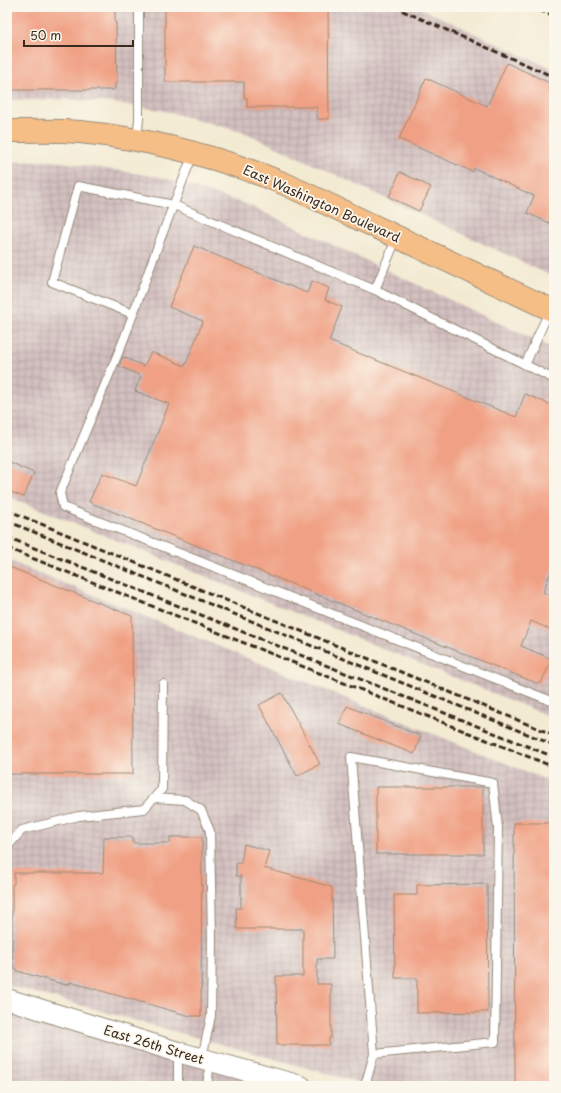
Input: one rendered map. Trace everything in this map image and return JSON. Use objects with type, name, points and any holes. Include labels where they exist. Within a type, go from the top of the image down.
[{"type":"main road","name":"East Washington Boulevard","points":[[7,131],[78,132],[137,140],[194,152],[249,169],[285,184],[552,310]]},
{"type":"street","name":"East 26th Street","points":[[7,999],[178,1052],[301,1086]]},
{"type":"lane","points":[[137,140],[139,119],[139,7]]},
{"type":"lane","points":[[194,152],[124,339],[60,493],[63,507],[554,702]]},
{"type":"lane","points":[[133,314],[52,282],[78,186],[174,205],[375,290],[554,379]]},
{"type":"lane","points":[[375,290],[397,237]]},
{"type":"lane","points":[[525,365],[552,310]]},
{"type":"lane","points":[[7,847],[22,830],[79,816],[144,809],[162,789],[163,684]]},
{"type":"lane","points":[[366,1086],[374,1054],[351,757],[493,783],[498,828],[495,1042],[374,1054]]},
{"type":"lane","points":[[154,798],[185,800],[201,810],[210,831],[212,939],[211,1016],[206,1060],[207,1086]]},
{"type":"lane","points":[[178,1052],[178,1086]]},
{"type":"shaded area","points":[[7,7],[418,7],[554,70],[554,277],[246,133],[161,110],[112,103],[66,99],[7,100]]},
{"type":"shaded area","points":[[54,161],[160,177],[246,204],[554,349],[554,718],[7,496],[7,162]]},
{"type":"shaded area","points":[[7,560],[554,783],[554,1086],[372,1086],[7,985]]},
{"type":"shaded area","points":[[7,1005],[294,1086],[7,1086]]},
{"type":"building","points":[[7,7],[112,7],[112,11],[115,11],[116,23],[117,83],[115,83],[115,89],[7,90]]},
{"type":"building","points":[[165,7],[328,7],[329,119],[317,119],[317,107],[247,107],[247,98],[244,98],[244,82],[165,82]]},
{"type":"building","points":[[507,63],[554,85],[554,225],[527,213],[534,196],[474,168],[473,172],[399,139],[426,78],[487,106]]},
{"type":"building","points":[[400,172],[431,187],[419,211],[389,197]]},
{"type":"building","points":[[194,246],[307,293],[312,281],[329,288],[325,300],[342,307],[329,341],[516,417],[525,394],[554,406],[554,564],[543,592],[554,597],[554,631],[531,621],[521,646],[552,659],[541,683],[536,683],[89,502],[102,473],[136,486],[169,404],[135,391],[141,376],[119,366],[123,357],[144,366],[151,352],[185,366],[203,321],[169,307]]},
{"type":"building","points":[[7,461],[34,473],[24,497],[7,491]]},
{"type":"building","points":[[7,566],[132,616],[133,774],[7,774]]},
{"type":"building","points":[[282,693],[320,764],[297,776],[259,705]]},
{"type":"building","points":[[347,706],[421,736],[414,754],[339,724]]},
{"type":"building","points":[[376,787],[483,787],[483,854],[376,854]]},
{"type":"building","points":[[514,823],[554,823],[554,1086],[515,1086]]},
{"type":"building","points":[[104,837],[133,837],[133,843],[170,843],[170,837],[202,837],[201,1016],[190,1016],[70,982],[70,984],[66,983],[66,985],[17,971],[17,969],[13,968],[12,885],[14,884],[14,873],[103,873]]},
{"type":"building","points":[[244,844],[269,851],[264,868],[332,887],[333,959],[317,959],[317,984],[331,984],[331,1038],[329,1038],[329,1045],[277,1045],[276,976],[303,976],[303,929],[237,929],[236,908],[241,908],[241,876],[236,876],[236,863],[241,863]]},
{"type":"building","points":[[487,884],[488,1012],[417,1013],[417,978],[395,978],[394,895],[417,895],[417,885]]},
{"type":"railway","points":[[394,7],[554,77]]},
{"type":"railway","points":[[531,7],[554,16]]},
{"type":"railway","points":[[7,510],[554,735]]},
{"type":"railway","points":[[7,521],[554,745]]},
{"type":"railway","points":[[7,537],[554,757]]},
{"type":"railway","points":[[7,548],[554,767]]}]
